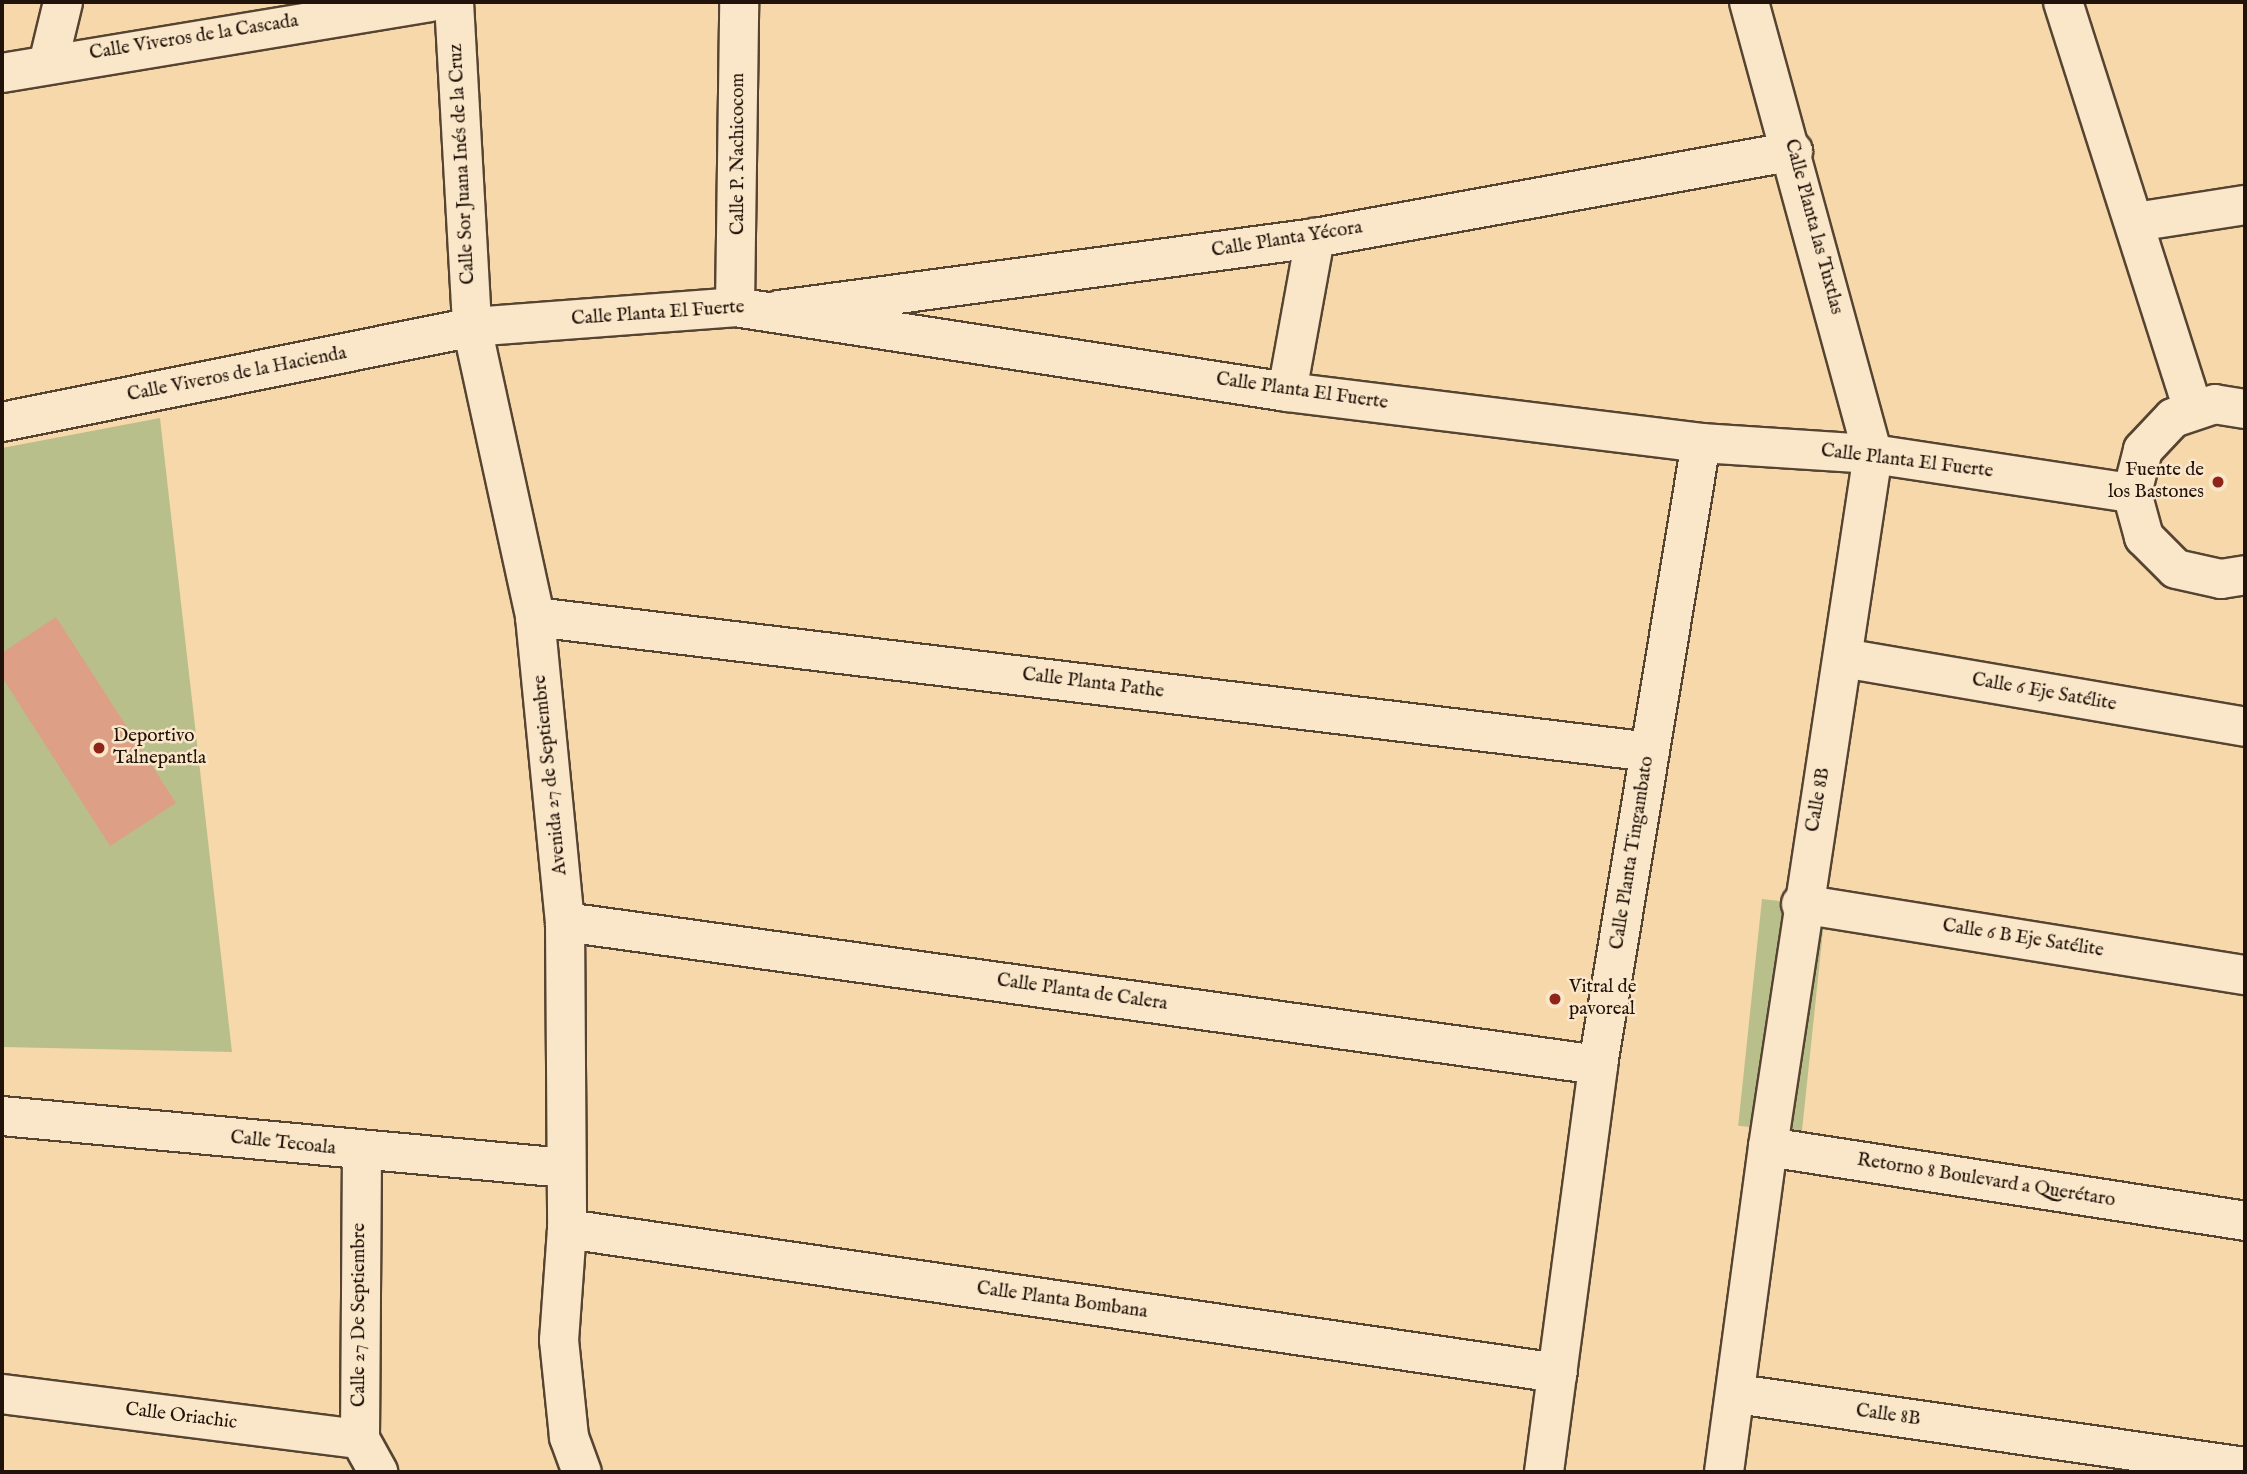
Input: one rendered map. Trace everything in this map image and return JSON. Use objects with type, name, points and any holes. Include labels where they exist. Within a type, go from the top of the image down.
[{"type":"street","points":[[49,60],[63,2]]},
{"type":"street","name":"Calle Viveros de la Cascada","points":[[2,72],[49,60],[429,2]]},
{"type":"street","name":"Calle Sor Juana Inés de la Cruz","points":[[454,2],[472,327]]},
{"type":"street","name":"Calle Planta las Tuxtlas","points":[[1749,2],[1793,151],[1873,454]]},
{"type":"street","points":[[2066,2],[2193,408]]},
{"type":"street","name":"Calle P. Nachicocom","points":[[735,307],[745,3]]},
{"type":"street","name":"Calle Planta Yécora","points":[[778,310],[1315,238],[1793,151]]},
{"type":"street","points":[[2135,222],[2245,205]]},
{"type":"street","points":[[1287,392],[1315,238]]},
{"type":"street","name":"Calle Planta El Fuerte","points":[[472,327],[735,307],[778,310],[1287,392],[1701,443],[1873,454],[2132,493]]},
{"type":"street","name":"Calle Viveros de la Hacienda","points":[[2,422],[472,327]]},
{"type":"street","name":"Avenida 27 de Septiembre","points":[[472,327],[536,617],[565,922],[567,1229],[559,1340],[569,1437],[582,1472]]},
{"type":"street","points":[[2245,409],[2193,408],[2155,432],[2134,471],[2132,493],[2144,537],[2176,569],[2221,579],[2245,575]]},
{"type":"street","name":"Calle Planta Tingambato","points":[[1544,1472],[1598,1065],[1701,443]]},
{"type":"street","name":"Calle 8B","points":[[1768,1147],[1801,904],[1843,659],[1873,454]]},
{"type":"street","name":"Calle Planta Pathe","points":[[536,617],[1650,752]]},
{"type":"street","name":"Calle 6 Eje Satélite","points":[[1843,659],[2245,727]]},
{"type":"street","name":"Calle 6 B Eje Satélite","points":[[1801,904],[2245,975]]},
{"type":"street","name":"Calle Planta de Calera","points":[[565,922],[1598,1065]]},
{"type":"street","name":"Calle Tecoala","points":[[2,1116],[362,1152],[565,1168]]},
{"type":"street","points":[[1724,1472],[1737,1394],[1768,1147]]},
{"type":"street","name":"Retorno 8 Boulevard a Querétaro","points":[[1768,1147],[2245,1221]]},
{"type":"street","name":"Calle 27 De Septiembre","points":[[362,1152],[360,1439],[378,1472]]},
{"type":"street","name":"Calle Planta Bombana","points":[[567,1229],[1558,1373]]},
{"type":"street","name":"Calle Oriachic","points":[[2,1394],[360,1439]]},
{"type":"street","name":"Calle 8B","points":[[1737,1394],[2245,1466]]},
{"type":"green space","name":"Deportivo Talnepantla","points":[[160,418],[232,1052],[2,1047],[2,448]]},
{"type":"green space","points":[[1762,899],[1826,906],[1802,1132],[1738,1126]]},
{"type":"building","points":[[56,617],[176,803],[110,846],[2,677],[2,653]]},
{"type":"place","name":"Fuente de los Bastones","points":[[2218,482]]},
{"type":"place","name":"Deportivo Talnepantla","points":[[99,748]]},
{"type":"place","name":"Vitral de pavoreal","points":[[1555,999]]}]
